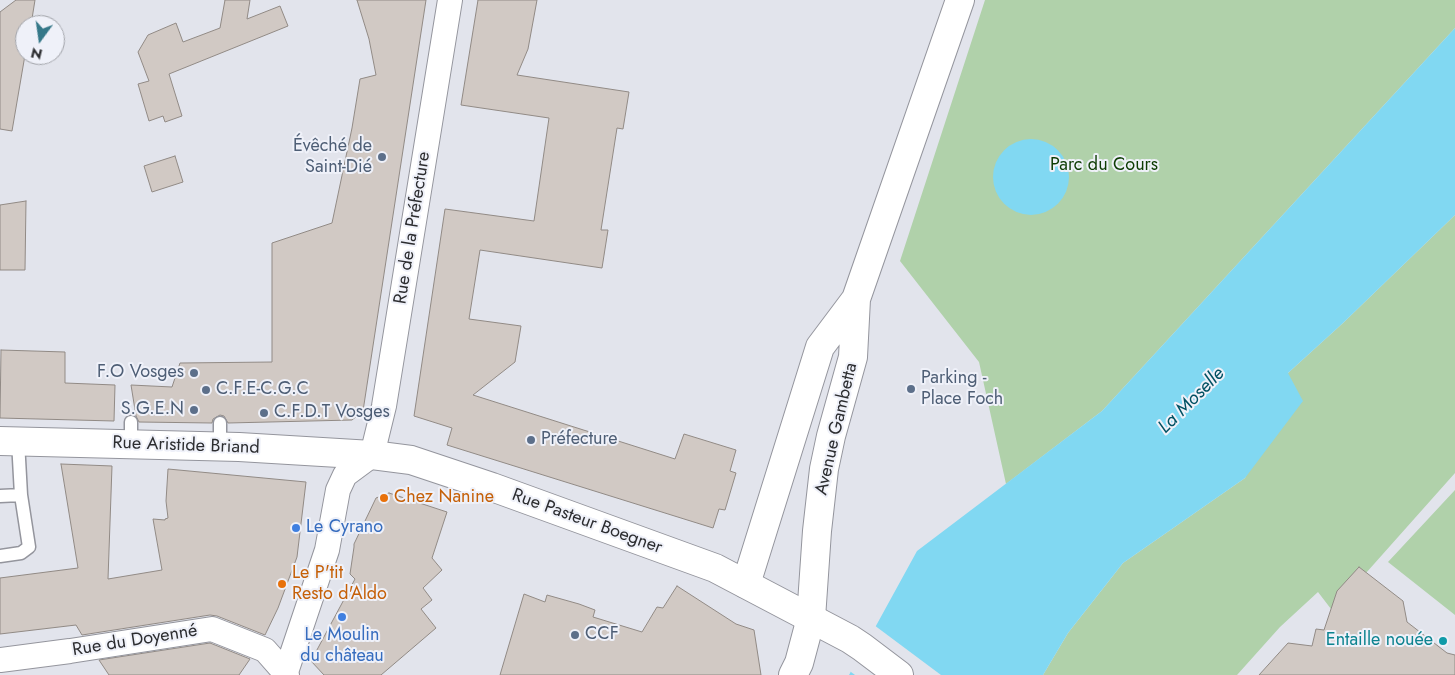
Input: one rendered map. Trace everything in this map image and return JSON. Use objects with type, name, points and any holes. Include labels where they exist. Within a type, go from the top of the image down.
[{"type":"street","name":"Rue de la Préfecture","points":[[372,455],[384,406],[450,0]]},
{"type":"street","name":"Avenue Gambetta","points":[[793,675],[799,663],[811,618],[817,531],[824,469],[853,356],[856,299],[960,0]]},
{"type":"street","name":"Avenue Gambetta","points":[[746,584],[820,347],[856,299]]},
{"type":"street","name":"Rue Aristide Briand","points":[[9,441],[131,433],[220,434],[372,455]]},
{"type":"street","name":"Rue Pasteur Boegner","points":[[372,455],[411,460],[492,487],[715,568],[862,647],[899,675]]},
{"type":"street","points":[[286,675],[327,550],[338,490],[345,475],[372,455]]},
{"type":"street","name":"Rue du Doyenné","points":[[0,660],[212,629],[265,650],[286,675]]},
{"type":"lane","points":[[0,556],[21,553],[29,547],[21,495],[9,441]]},
{"type":"lane","points":[[0,496],[21,495]]},
{"type":"green space","name":"Parc du Cours","points":[[985,0],[1455,0],[1455,28],[1102,411],[1006,484],[979,362],[900,261]]},
{"type":"green space","points":[[1455,215],[1455,473],[1366,573],[1331,609],[1318,592],[1280,627],[1237,675],[1043,675],[1068,633],[1123,563],[1245,478],[1288,373]]},
{"type":"green space","points":[[1455,490],[1455,615],[1388,562]]},
{"type":"water","name":"La Moselle","points":[[1455,28],[1455,215],[1288,373],[1303,401],[1245,478],[1123,563],[1068,633],[1043,675],[849,675],[917,551],[1102,411]]},
{"type":"water","points":[[1031,139],[1045,142],[1058,150],[1066,163],[1069,177],[1066,191],[1058,204],[1045,212],[1031,215],[1017,212],[1004,204],[996,191],[993,177],[996,163],[1004,150],[1017,142]]},
{"type":"pier","points":[[874,625],[941,675],[855,675],[851,672],[851,667]]},
{"type":"building","points":[[16,0],[35,0],[33,15],[15,15],[15,65],[23,65],[12,131],[0,129],[0,12]]},
{"type":"building","points":[[225,0],[250,0],[247,19],[280,6],[288,26],[169,74],[182,116],[165,122],[163,116],[149,121],[138,84],[149,81],[138,52],[148,35],[176,23],[183,42],[220,28]]},
{"type":"building","points":[[357,0],[426,0],[363,411],[352,420],[228,423],[224,416],[220,415],[213,419],[212,423],[139,422],[136,416],[131,385],[172,387],[180,363],[272,362],[272,243],[332,223],[360,79],[376,75],[369,39]]},
{"type":"building","points":[[478,0],[537,0],[528,49],[517,75],[629,92],[623,129],[617,128],[601,230],[608,230],[602,268],[480,250],[469,319],[521,326],[515,362],[473,395],[675,459],[684,434],[736,450],[730,471],[736,473],[725,510],[719,509],[713,528],[447,445],[452,428],[414,416],[445,209],[534,221],[549,118],[461,105]]},
{"type":"building","points":[[175,156],[183,182],[152,192],[144,166]]},
{"type":"building","points":[[26,201],[25,270],[0,270],[0,205]]},
{"type":"building","points":[[1,350],[65,352],[65,383],[115,385],[114,421],[0,418]]},
{"type":"building","points":[[61,464],[112,466],[108,579],[162,570],[153,519],[165,520],[168,518],[166,501],[168,469],[306,482],[297,557],[278,608],[265,635],[210,615],[82,635],[76,625],[0,634],[0,578],[78,568]]},
{"type":"building","points":[[389,493],[447,512],[432,558],[442,570],[423,588],[432,600],[421,609],[436,628],[381,675],[324,675],[311,661],[355,579],[350,574],[354,544],[376,498]]},
{"type":"building","points":[[1359,567],[1403,601],[1407,622],[1447,653],[1455,655],[1455,675],[1259,675],[1288,643],[1312,646],[1316,629],[1324,630],[1337,591]]},
{"type":"building","points":[[677,586],[736,624],[754,630],[761,675],[500,675],[524,594],[545,602],[547,595],[579,604],[595,610],[593,617],[642,632],[657,607],[663,608]]},
{"type":"building","points":[[210,643],[250,659],[239,675],[109,675],[99,660]]},
{"type":"place","name":"Évêché de Saint-Dié","points":[[382,157]]},
{"type":"place","name":"F.O Vosges","points":[[194,373]]},
{"type":"place","name":"Parking - Place Foch","points":[[911,389]]},
{"type":"place","name":"C.F.E-C.G.C","points":[[206,390]]},
{"type":"place","name":"S.G.E.N","points":[[194,410]]},
{"type":"place","name":"C.F.D.T Vosges","points":[[264,413]]},
{"type":"place","name":"Préfecture","points":[[531,440]]},
{"type":"place","name":"Chez Nanine","points":[[384,498]]},
{"type":"place","name":"Le Cyrano","points":[[296,528]]},
{"type":"place","name":"Le P'tit Resto d'Aldo","points":[[282,584]]},
{"type":"place","name":"Le Moulin du château","points":[[342,617]]},
{"type":"place","name":"CCF","points":[[575,635]]},
{"type":"place","name":"Entaille nouée","points":[[1443,641]]}]
